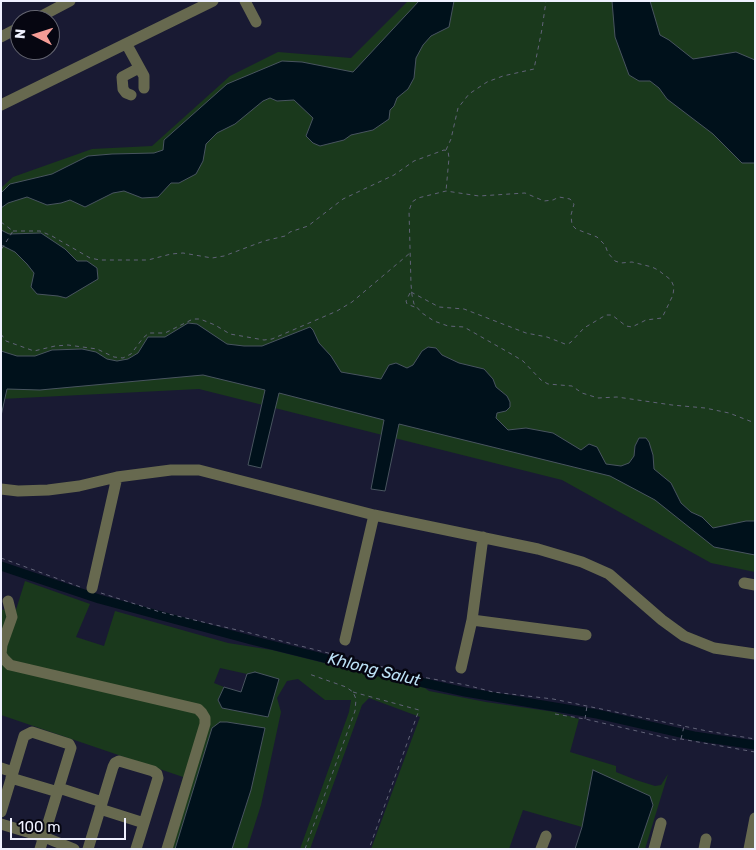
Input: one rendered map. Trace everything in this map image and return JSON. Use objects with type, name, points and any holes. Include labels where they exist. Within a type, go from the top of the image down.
[{"type":"street","points":[[53,10],[70,1]]},
{"type":"street","points":[[246,1],[256,22]]},
{"type":"street","points":[[3,100],[127,45],[209,2]]},
{"type":"street","points":[[127,45],[144,76],[144,88]]},
{"type":"street","points":[[131,95],[124,91],[122,77],[139,68]]},
{"type":"street","points":[[1,489],[18,491],[48,490],[80,486],[117,477],[171,470],[199,470],[374,515],[538,549],[582,562],[609,574],[662,620],[684,636],[714,648],[755,654]]},
{"type":"street","points":[[92,590],[117,477]]},
{"type":"street","points":[[345,640],[374,515]]},
{"type":"street","points":[[460,668],[472,620],[483,537]]},
{"type":"street","points":[[8,601],[12,617],[2,645],[1,654],[10,665],[198,709],[205,718],[204,729],[166,849]]},
{"type":"street","points":[[472,620],[586,635]]},
{"type":"street","points":[[1,812],[24,736],[32,732],[69,744],[72,748],[40,849]]},
{"type":"street","points":[[88,849],[115,763],[119,761],[153,772],[157,774],[158,778],[136,849]]},
{"type":"street","points":[[1,768],[12,775],[101,805],[144,823]]},
{"type":"street","points":[[749,849],[755,818]]},
{"type":"street","points":[[654,849],[661,823]]},
{"type":"street","points":[[1,824],[44,837],[74,849]]},
{"type":"street","points":[[541,849],[546,836]]},
{"type":"path","points":[[446,150],[458,108],[469,94],[487,82],[503,76],[534,69],[546,1]]},
{"type":"path","points":[[446,150],[450,158],[446,191]]},
{"type":"path","points":[[1,222],[12,231],[40,231],[90,258],[100,260],[148,260],[183,253],[212,258],[224,256],[264,241],[285,236],[290,232],[308,226],[343,199],[394,175],[414,161],[438,151],[446,150]]},
{"type":"path","points":[[412,292],[439,307],[464,309],[526,333],[547,336],[565,344],[570,343],[584,328],[606,315],[612,315],[626,326],[632,327],[646,320],[662,318],[673,295],[674,287],[666,275],[658,270],[632,262],[621,263],[615,261],[608,253],[605,245],[597,237],[576,229],[572,225],[570,220],[574,204],[570,199],[559,197],[544,201],[525,193],[480,196],[446,191],[418,198],[412,202],[409,211],[412,292],[414,304],[422,313],[434,321],[448,326],[464,327],[478,334],[523,362],[541,380],[548,384],[572,386],[582,393],[598,398],[617,397],[705,408],[729,413],[755,423]]},
{"type":"path","points":[[1,250],[12,231]]},
{"type":"path","points":[[1,334],[6,341],[34,351],[68,345],[96,349],[114,357],[123,358],[131,354],[149,333],[165,333],[193,319],[208,322],[230,334],[264,340],[272,339],[337,311],[352,302],[411,252]]},
{"type":"path","points":[[412,292],[406,304],[409,307],[418,308]]},
{"type":"path","points":[[1,558],[160,612],[250,632],[422,677],[460,683],[493,692],[553,699],[755,739]]},
{"type":"path","points":[[309,674],[346,687],[353,692],[419,710],[369,849]]},
{"type":"path","points":[[305,849],[355,711],[356,699],[353,692]]},
{"type":"path","points":[[585,718],[587,707]]},
{"type":"path","points":[[555,714],[585,718],[676,740],[681,738],[755,752]]},
{"type":"path","points":[[681,738],[684,726]]},
{"type":"green space","points":[[408,1],[755,1],[755,572],[711,563],[562,480],[199,389],[1,399],[1,188],[13,177],[92,149],[152,146],[230,76],[278,52],[351,58]]},
{"type":"green space","points":[[25,581],[90,604],[76,637],[104,646],[115,611],[228,643],[272,650],[425,688],[429,691],[555,712],[579,719],[570,752],[616,766],[616,772],[655,786],[661,785],[668,774],[645,849],[638,849],[653,805],[593,770],[582,827],[523,810],[509,849],[371,849],[420,717],[369,698],[362,705],[310,849],[300,849],[349,712],[351,700],[325,700],[298,679],[287,681],[277,698],[281,712],[261,805],[247,849],[232,849],[251,790],[212,728],[175,849],[163,849],[183,777],[1,715],[1,609],[15,613]],"holes":[[[220,668],[247,674],[255,672],[268,717],[222,708],[218,700],[224,687],[214,683]]]},
{"type":"water","points":[[419,1],[454,1],[449,27],[431,36],[423,45],[416,58],[414,78],[408,89],[397,98],[390,110],[389,119],[373,130],[351,135],[344,140],[320,146],[313,143],[306,136],[313,118],[294,100],[277,101],[270,98],[263,101],[235,124],[217,133],[206,144],[203,161],[196,174],[179,183],[171,183],[158,197],[142,198],[124,191],[113,193],[85,207],[70,200],[47,205],[27,197],[8,203],[1,208],[1,193],[10,184],[52,174],[88,156],[154,153],[163,150],[164,140],[227,84],[282,61],[302,62],[353,72]]},
{"type":"water","points":[[612,1],[650,1],[660,35],[693,59],[736,52],[755,60],[755,163],[742,163],[713,134],[667,99],[659,88],[650,81],[639,81],[629,75],[615,37]]},
{"type":"water","points":[[1,230],[9,234],[41,233],[65,249],[77,261],[87,261],[97,268],[98,279],[66,298],[37,294],[31,287],[34,273],[15,252],[1,245]]},
{"type":"water","points":[[188,323],[197,324],[227,344],[244,346],[262,346],[310,327],[319,343],[331,356],[341,372],[381,379],[389,365],[396,363],[407,368],[413,365],[422,351],[428,347],[436,348],[442,355],[459,363],[484,369],[493,379],[496,387],[507,396],[510,402],[510,407],[506,411],[497,413],[496,418],[508,430],[526,428],[553,433],[581,450],[589,444],[597,447],[606,464],[621,466],[629,463],[634,456],[635,446],[639,438],[646,438],[653,455],[654,469],[671,483],[681,503],[691,512],[702,517],[713,528],[755,521],[755,555],[714,547],[655,500],[610,476],[399,424],[385,491],[371,489],[384,420],[279,393],[261,468],[248,465],[265,390],[203,375],[40,390],[7,389],[1,416],[1,351],[17,356],[35,356],[52,350],[82,349],[96,352],[107,359],[117,361],[128,359],[138,353],[148,337],[165,337]]},
{"type":"water","points":[[255,672],[279,679],[268,717],[222,708],[218,700],[224,687],[241,692],[247,674]]},
{"type":"water","points":[[220,722],[265,728],[251,790],[232,849],[175,849],[212,728]]},
{"type":"water","points":[[593,770],[650,796],[653,805],[638,849],[575,849],[582,827]]},
{"type":"waterway","name":"Khlong Salut","points":[[1,566],[99,599],[251,640],[420,682],[465,692],[597,714],[694,736],[755,745]]}]
